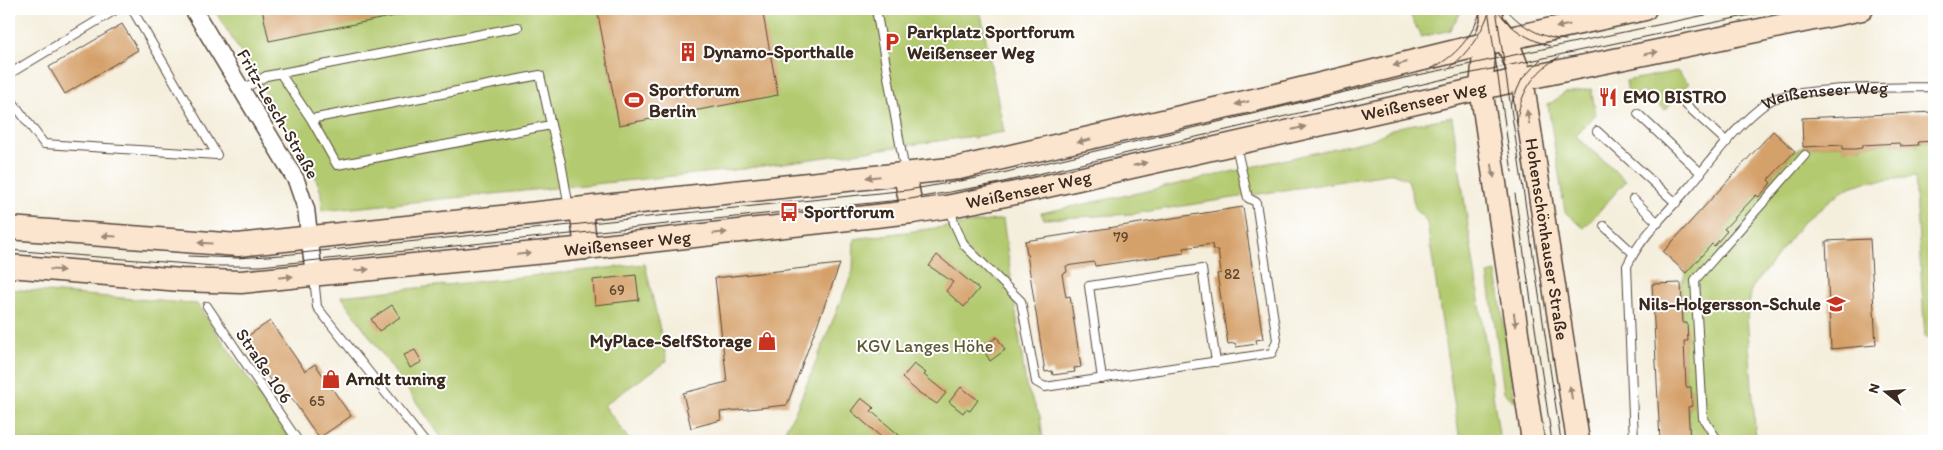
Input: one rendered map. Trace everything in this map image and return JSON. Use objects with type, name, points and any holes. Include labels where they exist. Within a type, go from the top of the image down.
[{"type":"main road","name":"Weißenseer Weg","points":[[9,228],[238,245],[959,168],[1271,97],[1495,41],[1645,9]]},
{"type":"main road","name":"Weißenseer Weg","points":[[9,266],[181,280],[241,282],[586,248],[912,212],[951,206],[1522,79],[1862,9]]},
{"type":"main road","points":[[1492,15],[1495,41],[1481,88],[1533,441]]},
{"type":"main road","name":"Hohenschönhauser Straße","points":[[1495,41],[1522,79],[1578,441]]},
{"type":"main road","points":[[906,174],[912,212]]},
{"type":"main road","points":[[575,210],[586,248]]},
{"type":"street","name":"Fritz-Lesch-Straße","points":[[193,9],[296,180],[306,210],[314,275]]},
{"type":"lane","points":[[9,74],[117,9]]},
{"type":"lane","points":[[9,97],[44,144],[217,155],[132,9]]},
{"type":"lane","points":[[876,9],[906,174]]},
{"type":"lane","points":[[242,90],[266,76],[518,27]]},
{"type":"lane","points":[[280,73],[338,165],[551,125]]},
{"type":"lane","points":[[311,120],[540,75],[551,125],[575,210]]},
{"type":"lane","name":"Weißenseer Weg","points":[[1633,253],[1744,122],[1770,101],[1816,91],[1934,87]]},
{"type":"lane","points":[[1684,103],[1727,142]]},
{"type":"lane","points":[[1638,114],[1701,172]]},
{"type":"lane","points":[[1597,131],[1676,203]]},
{"type":"lane","points":[[951,206],[954,223],[964,245],[1022,300],[1036,382],[1045,387],[1272,353],[1278,340],[1256,202],[1248,198],[1236,143]]},
{"type":"lane","points":[[1718,441],[1703,418],[1695,280],[1805,155]]},
{"type":"lane","points":[[1633,199],[1658,223]]},
{"type":"lane","points":[[1604,226],[1633,253],[1627,266],[1634,441]]},
{"type":"lane","points":[[1102,379],[1089,286],[1202,269],[1216,362]]},
{"type":"lane","points":[[314,275],[317,307],[424,441]]},
{"type":"lane","name":"Straße 106","points":[[207,306],[298,441]]},
{"type":"green space","name":"Sportforum Berlin","points":[[214,9],[980,9],[1004,132],[977,136],[975,138],[966,137],[734,170],[322,211],[321,193],[314,172]]},
{"type":"green space","points":[[1421,9],[1461,9],[1461,12],[1450,30],[1421,37],[1410,14]]},
{"type":"green space","points":[[1677,71],[1689,83],[1665,110],[1643,90],[1630,104],[1626,81]]},
{"type":"green space","points":[[1591,89],[1596,114],[1576,136],[1626,181],[1584,228],[1565,212],[1548,105],[1565,93]]},
{"type":"green space","points":[[1452,117],[1499,435],[1495,441],[1460,441],[1427,223],[1424,217],[1416,211],[1408,180],[1394,173],[1131,214],[1044,219],[1041,213],[1370,140],[1398,127]]},
{"type":"green space","points":[[1934,141],[1934,338],[1925,338],[1915,177],[1866,182],[1850,187],[1834,197],[1802,223],[1752,288],[1747,316],[1756,441],[1690,441],[1688,407],[1692,406],[1691,388],[1686,387],[1681,283],[1686,273],[1712,244],[1715,245],[1727,232],[1724,229],[1756,195],[1759,197],[1771,183],[1768,180],[1795,151],[1803,147],[1843,145],[1843,149],[1862,148],[1862,145],[1899,143],[1900,146],[1918,145],[1918,142]]},
{"type":"green space","name":"KGV Langes Höhe","points":[[1003,219],[1026,386],[1040,416],[1043,441],[779,441],[797,408],[853,271],[854,239]]},
{"type":"green space","points":[[645,264],[667,361],[604,405],[630,441],[444,441],[341,296]]},
{"type":"green space","points":[[1496,272],[1515,402],[1504,392],[1488,274]]},
{"type":"green space","points":[[9,289],[197,304],[291,441],[9,441]]},
{"type":"building","points":[[262,9],[399,9],[400,15],[269,41]]},
{"type":"building","name":"Dynamo-Sporthalle","points":[[597,9],[762,9],[778,95],[619,125]]},
{"type":"building","points":[[122,24],[138,50],[65,94],[49,67]]},
{"type":"building","points":[[1934,112],[1934,141],[1918,142],[1919,145],[1900,146],[1899,143],[1862,145],[1862,148],[1855,149],[1843,149],[1843,145],[1803,147],[1802,118]]},
{"type":"building","points":[[1773,131],[1795,151],[1768,180],[1771,183],[1759,197],[1756,195],[1724,229],[1727,231],[1714,246],[1712,244],[1686,273],[1663,252]]},
{"type":"building","points":[[1243,207],[1263,339],[1256,340],[1257,344],[1236,347],[1235,343],[1228,344],[1217,274],[1221,273],[1218,250],[1213,250],[1212,244],[1184,248],[1184,253],[1095,266],[1094,262],[1066,266],[1067,272],[1062,274],[1066,297],[1070,296],[1081,367],[1074,368],[1075,372],[1053,375],[1052,371],[1045,372],[1025,241]]},
{"type":"building","points":[[1870,239],[1876,345],[1831,349],[1826,241]]},
{"type":"building","points":[[937,255],[979,289],[964,307],[946,291],[953,282],[929,266]]},
{"type":"building","name":"MyPlace-SelfStorage","points":[[840,264],[787,405],[720,412],[721,420],[691,428],[683,393],[727,382],[715,278]]},
{"type":"building","points":[[636,275],[639,300],[595,305],[593,280]]},
{"type":"building","points":[[1681,283],[1683,323],[1687,323],[1688,341],[1684,341],[1686,387],[1691,387],[1692,406],[1688,407],[1690,441],[1660,441],[1652,284]]},
{"type":"building","points":[[392,305],[400,317],[379,331],[371,319]]},
{"type":"building","points":[[270,321],[305,371],[315,364],[351,416],[319,438],[283,386],[277,390],[242,340]]},
{"type":"building","points":[[997,337],[1005,350],[990,361],[982,347]]},
{"type":"building","points":[[415,350],[422,362],[410,368],[404,355]]},
{"type":"building","points":[[914,364],[946,393],[937,404],[918,392],[902,378]]},
{"type":"building","points":[[961,387],[978,400],[970,411],[966,409],[963,413],[949,402]]},
{"type":"building","points":[[861,398],[874,408],[871,411],[906,441],[876,441],[880,436],[851,411]]},
{"type":"tram line","points":[[1430,69],[1448,58],[1462,45],[1478,19],[1481,9]]},
{"type":"tram line","points":[[1488,9],[1512,172]]},
{"type":"tram line","points":[[1496,9],[1561,441]]},
{"type":"tram line","points":[[1506,9],[1525,26],[1540,34],[1566,40]]},
{"type":"tram line","points":[[188,256],[237,258],[282,255],[908,190],[994,175],[1404,78],[1734,9]]},
{"type":"tram line","points":[[9,250],[214,266],[260,266],[910,199],[995,184],[1453,77],[1779,9]]},
{"type":"tram line","points":[[1498,11],[1514,29],[1550,46]]},
{"type":"tram line","points":[[1451,67],[1473,43],[1488,15]]},
{"type":"tram line","points":[[1517,123],[1521,102],[1529,84],[1542,69],[1559,57]]},
{"type":"tram line","points":[[1511,104],[1522,79],[1541,59]]},
{"type":"tram line","points":[[1515,194],[1552,441]]},
{"type":"place","name":"Parkplatz Sportforum Weißenseer Weg","points":[[892,42]]},
{"type":"place","name":"Dynamo-Sporthalle","points":[[688,52]]},
{"type":"place","name":"EMO BISTRO","points":[[1608,97]]},
{"type":"place","name":"Sportforum Berlin","points":[[634,100]]},
{"type":"place","name":"Sportforum","points":[[789,212]]},
{"type":"place","name":"Nils-Holgersson-Schule","points":[[1836,304]]},
{"type":"place","name":"MyPlace-SelfStorage","points":[[767,341]]},
{"type":"place","name":"Arndt tuning","points":[[331,379]]}]
